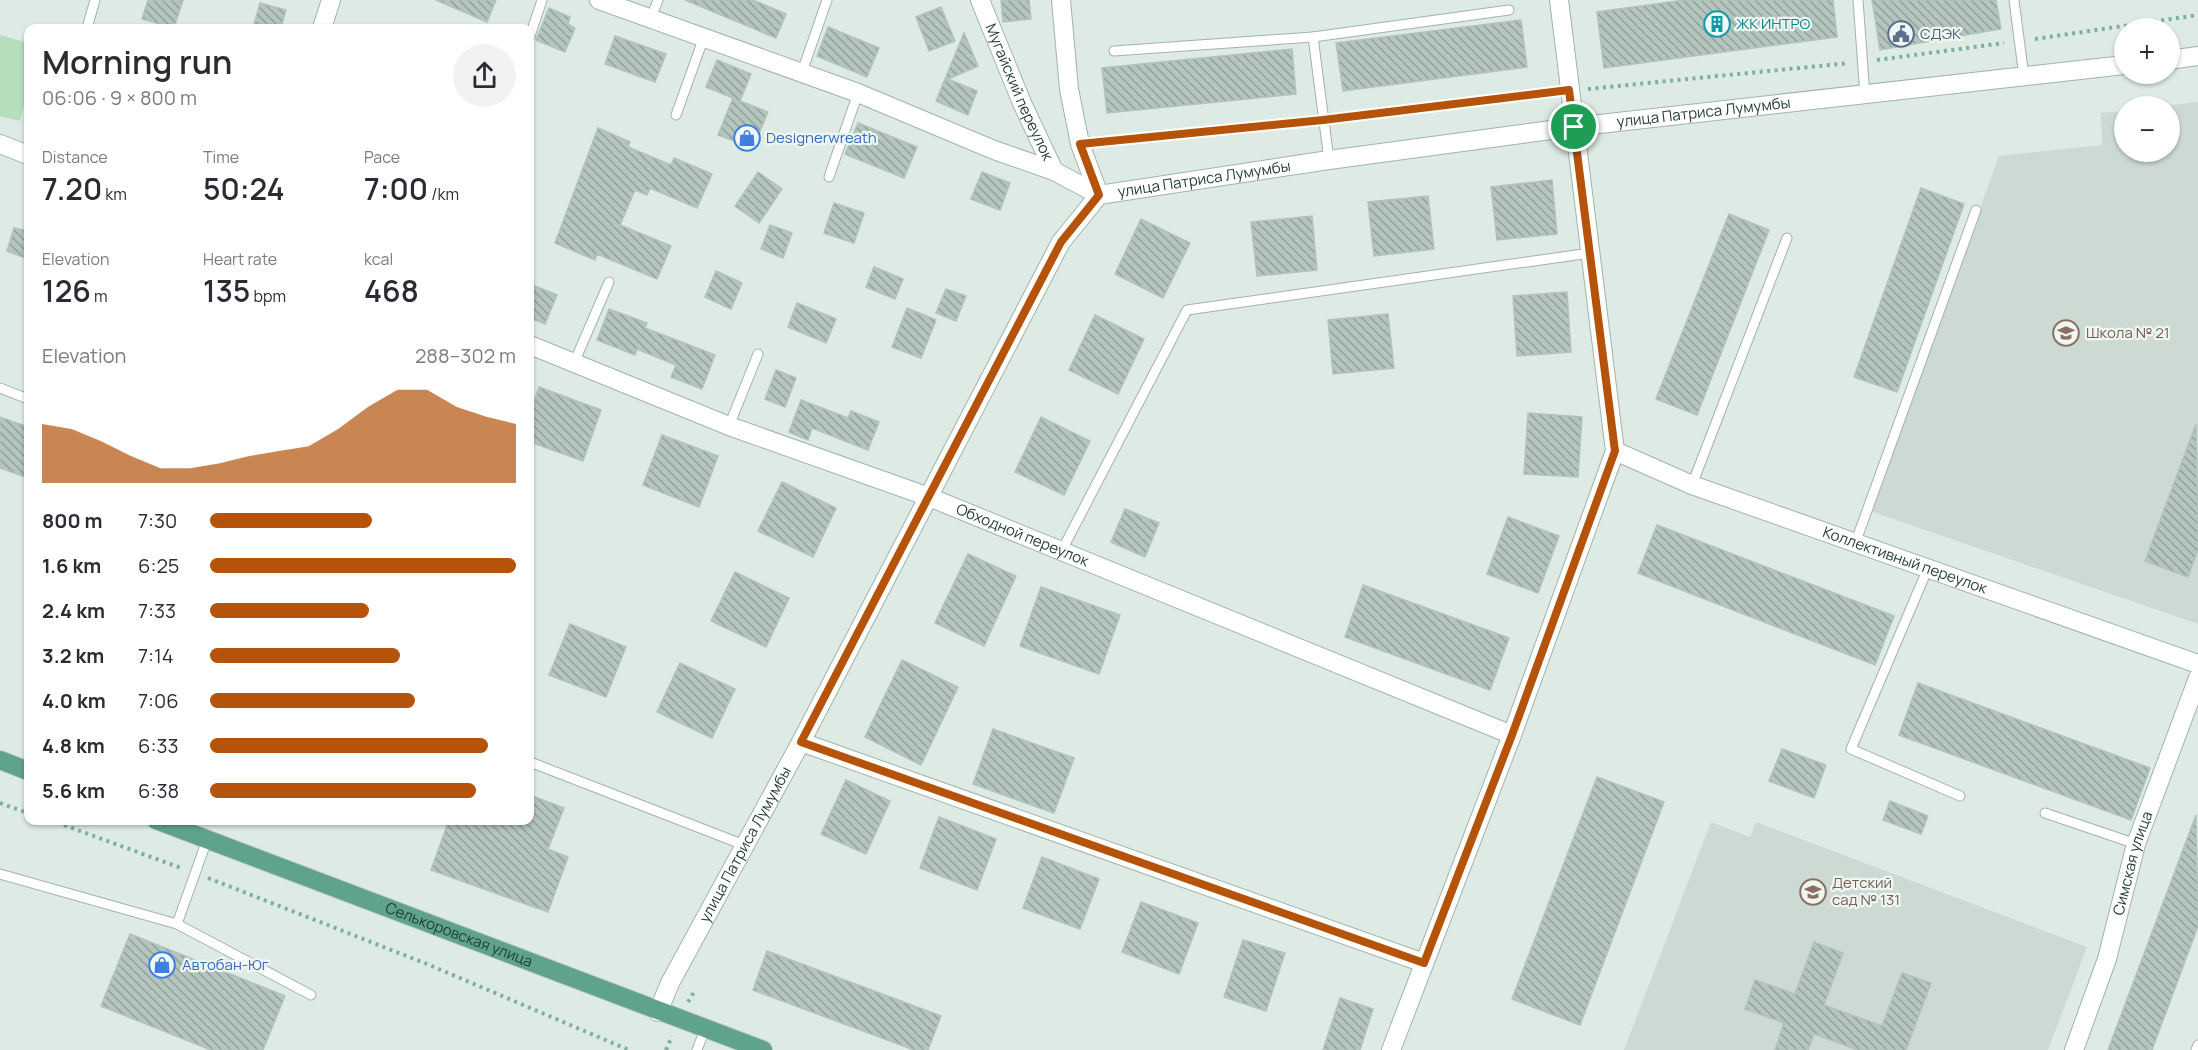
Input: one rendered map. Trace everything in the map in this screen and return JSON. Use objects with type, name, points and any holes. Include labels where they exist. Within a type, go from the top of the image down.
[{"type":"main road","points":[[0,760],[24,769]]},
{"type":"main road","name":"Селькоровская улица","points":[[169,825],[763,1050]]},
{"type":"street","points":[[323,24],[331,0]]},
{"type":"street","points":[[599,0],[858,93],[994,150],[1054,171]]},
{"type":"street","name":"Мугайский переулок","points":[[980,0],[1022,103],[1054,171],[1099,195]]},
{"type":"street","points":[[1061,0],[1070,89],[1080,144],[1099,195]]},
{"type":"street","points":[[1391,1050],[1512,735],[1615,451],[1559,0]]},
{"type":"street","points":[[2180,58],[2198,56]]},
{"type":"street","name":"улица Патриса Лумумбы","points":[[658,1012],[670,982],[801,742],[1061,242],[1099,195],[1329,160],[1574,127],[2114,66]]},
{"type":"street","points":[[0,144],[24,153]]},
{"type":"street","name":"Обходной переулок","points":[[534,347],[729,426],[929,497],[1512,735]]},
{"type":"street","name":"Коллективный переулок","points":[[1615,451],[1692,484],[2198,664]]},
{"type":"street","name":"Симская улица","points":[[2074,1050],[2107,959],[2136,844],[2198,678]]},
{"type":"street","points":[[801,742],[1424,963]]},
{"type":"lane","points":[[88,24],[95,0]]},
{"type":"lane","points":[[534,24],[542,0]]},
{"type":"lane","points":[[651,18],[658,0]]},
{"type":"lane","points":[[802,72],[827,0]]},
{"type":"lane","points":[[1858,0],[1865,96]]},
{"type":"lane","points":[[2014,0],[2024,77]]},
{"type":"lane","points":[[1114,51],[1313,37],[1509,10]]},
{"type":"lane","points":[[1313,37],[1329,160]]},
{"type":"lane","points":[[676,115],[704,38]]},
{"type":"lane","points":[[829,177],[858,93]]},
{"type":"lane","points":[[1856,541],[1976,210]]},
{"type":"lane","points":[[1692,484],[1787,238]]},
{"type":"lane","points":[[1061,552],[1187,310],[1590,253]]},
{"type":"lane","points":[[574,363],[609,282]]},
{"type":"lane","points":[[729,426],[758,354]]},
{"type":"lane","points":[[0,388],[24,397]]},
{"type":"lane","points":[[1928,568],[1851,749],[1960,796]]},
{"type":"lane","points":[[534,764],[744,845]]},
{"type":"lane","points":[[2045,813],[2136,844]]},
{"type":"lane","points":[[177,924],[207,840]]},
{"type":"lane","points":[[0,874],[177,924],[311,995]]},
{"type":"lane","points":[[697,1050],[705,1029]]},
{"type":"lane","points":[[2196,1050],[2198,1045]]},
{"type":"path","points":[[1080,144],[1323,120],[1569,90],[1864,62],[2198,15]]},
{"type":"path","points":[[0,802],[24,811]]},
{"type":"path","points":[[64,825],[195,873],[489,990],[629,1050]]},
{"type":"shaded area","name":"Школа № 21","points":[[2198,102],[2198,624],[1870,511],[1999,156],[2102,145],[2101,113],[2114,112],[2114,162],[2180,162],[2180,104]]},
{"type":"shaded area","name":"Детский сад № 131","points":[[1711,822],[1750,837],[1756,822],[2087,947],[2048,1050],[1624,1050]]},
{"type":"green space","points":[[0,35],[24,42],[24,105],[20,121],[0,116]]},
{"type":"building","points":[[148,0],[183,0],[175,24],[160,24],[142,19]]},
{"type":"building","points":[[436,0],[496,0],[487,22]]},
{"type":"building","points":[[685,0],[753,0],[786,14],[776,38]]},
{"type":"building","points":[[1001,0],[1029,0],[1031,19],[1003,22]]},
{"type":"building","name":"ЖК ИНТРО","points":[[1685,0],[1833,0],[1837,37],[1604,68],[1597,12]]},
{"type":"building","points":[[1872,0],[1996,0],[2001,29],[1880,50]]},
{"type":"building","points":[[260,3],[286,10],[282,24],[254,24]]},
{"type":"building","points":[[941,7],[955,41],[929,51],[916,17]]},
{"type":"building","points":[[549,8],[570,17],[568,24],[575,28],[565,52],[536,40]]},
{"type":"building","points":[[1521,20],[1527,67],[1343,91],[1336,43]]},
{"type":"building","points":[[828,27],[879,48],[867,77],[817,56]]},
{"type":"building","points":[[964,33],[978,66],[948,79],[977,91],[968,115],[936,101]]},
{"type":"building","points":[[615,36],[666,54],[655,82],[605,64]]},
{"type":"building","points":[[1292,49],[1296,94],[1107,113],[1102,68]]},
{"type":"building","points":[[717,60],[751,74],[740,101],[768,112],[753,148],[718,135],[733,98],[706,87]]},
{"type":"building","points":[[858,123],[917,147],[904,178],[845,154]]},
{"type":"building","points":[[598,128],[630,142],[628,147],[671,165],[674,158],[712,174],[697,208],[650,188],[647,195],[635,190],[620,225],[671,246],[657,279],[597,254],[595,260],[555,243]]},
{"type":"building","points":[[758,172],[782,189],[759,223],[735,206]]},
{"type":"building","points":[[982,172],[1010,183],[1000,210],[971,199]]},
{"type":"building","points":[[1552,180],[1557,234],[1497,240],[1491,187]]},
{"type":"building","points":[[1921,188],[1964,204],[1897,392],[1854,377]]},
{"type":"building","points":[[1428,196],[1434,249],[1374,256],[1368,202]]},
{"type":"building","points":[[834,203],[864,213],[854,243],[824,233]]},
{"type":"building","points":[[1729,214],[1769,230],[1697,415],[1656,399]]},
{"type":"building","points":[[1312,216],[1317,270],[1257,276],[1251,222]]},
{"type":"building","points":[[1141,219],[1190,243],[1163,298],[1115,274]]},
{"type":"building","points":[[770,225],[792,233],[783,258],[761,249]]},
{"type":"building","points":[[14,228],[24,230],[24,257],[7,251]]},
{"type":"building","points":[[874,267],[903,279],[895,299],[866,287]]},
{"type":"building","points":[[716,271],[742,283],[731,309],[705,297]]},
{"type":"building","points":[[534,286],[557,295],[545,324],[534,320]]},
{"type":"building","points":[[946,289],[966,296],[956,321],[936,313]]},
{"type":"building","points":[[1567,292],[1571,352],[1517,356],[1513,296]]},
{"type":"building","points":[[797,303],[836,319],[826,343],[788,327]]},
{"type":"building","points":[[907,308],[936,320],[921,358],[892,347]]},
{"type":"building","points":[[609,309],[647,323],[645,328],[715,355],[702,389],[671,377],[676,365],[637,349],[635,355],[597,340]]},
{"type":"building","points":[[1388,314],[1394,368],[1333,374],[1328,320]]},
{"type":"building","points":[[1095,315],[1144,339],[1118,394],[1069,370]]},
{"type":"building","points":[[776,370],[796,378],[785,407],[765,399]]},
{"type":"building","points":[[539,387],[601,410],[583,461],[534,443],[534,402]]},
{"type":"building","points":[[801,400],[848,418],[851,411],[879,422],[868,450],[812,428],[808,440],[789,432]]},
{"type":"building","points":[[1528,413],[1582,417],[1578,477],[1524,474]]},
{"type":"building","points":[[0,417],[24,426],[24,477],[0,468]]},
{"type":"building","points":[[1041,417],[1090,441],[1064,495],[1015,472]]},
{"type":"building","points":[[2196,424],[2198,549],[2188,577],[2145,561]]},
{"type":"building","points":[[662,435],[718,456],[699,507],[643,485]]},
{"type":"building","points":[[782,482],[836,508],[813,557],[758,531]]},
{"type":"building","points":[[1125,509],[1159,523],[1145,557],[1111,542]]},
{"type":"building","points":[[1508,517],[1559,536],[1538,593],[1487,574]]},
{"type":"building","points":[[1657,525],[1894,616],[1875,665],[1638,573]]},
{"type":"building","points":[[968,554],[1016,576],[984,646],[935,623]]},
{"type":"building","points":[[735,572],[789,598],[766,647],[711,621]]},
{"type":"building","points":[[1363,585],[1509,638],[1490,690],[1345,637]]},
{"type":"building","points":[[1041,587],[1120,615],[1099,674],[1020,646]]},
{"type":"building","points":[[570,624],[626,647],[606,697],[549,675]]},
{"type":"building","points":[[902,660],[958,687],[921,765],[865,737]]},
{"type":"building","points":[[680,663],[735,689],[712,738],[657,712]]},
{"type":"building","points":[[1918,683],[2150,768],[2131,820],[1899,735]]},
{"type":"building","points":[[993,729],[1074,758],[1054,813],[973,784]]},
{"type":"building","points":[[1782,749],[1826,765],[1814,798],[1769,781]]},
{"type":"building","points":[[1597,777],[1664,802],[1580,1025],[1512,999]]},
{"type":"building","points":[[846,780],[890,801],[866,854],[821,834]]},
{"type":"building","points":[[534,797],[564,808],[548,849],[568,857],[548,912],[431,870],[447,825],[534,825]]},
{"type":"building","points":[[1890,801],[1928,816],[1921,834],[1883,820]]},
{"type":"building","points":[[2196,815],[2198,926],[2152,1050],[2108,1050]]},
{"type":"building","points":[[939,817],[996,839],[977,890],[920,868]]},
{"type":"building","points":[[1042,857],[1099,879],[1080,929],[1023,908]]},
{"type":"building","points":[[1141,902],[1198,923],[1179,974],[1122,952]]},
{"type":"building","name":"Автобан-Юг","points":[[130,934],[285,996],[263,1050],[211,1050],[101,1006]]},
{"type":"building","points":[[1243,940],[1285,953],[1266,1011],[1224,997]]},
{"type":"building","points":[[1814,942],[1843,953],[1824,1005],[1882,1026],[1902,973],[1931,983],[1906,1050],[1858,1050],[1814,1034],[1808,1050],[1775,1050],[1784,1023],[1745,1009],[1755,980],[1795,994]]},
{"type":"building","points":[[767,951],[941,1016],[928,1050],[914,1050],[753,990]]},
{"type":"building","points":[[1340,998],[1373,1009],[1360,1050],[1323,1050]]},
{"type":"place","name":"ЖК ИНТРО","points":[[1717,24]]},
{"type":"place","name":"СДЭК","points":[[1901,34]]},
{"type":"place","name":"Designerwreath","points":[[747,138]]},
{"type":"place","name":"Школа № 21","points":[[2066,333]]},
{"type":"place","name":"Детский сад № 131","points":[[1813,892]]},
{"type":"place","name":"Автобан-Юг","points":[[162,965]]},
{"type":"route","points":[[1569,90],[1574,127],[1615,451],[1512,735],[1424,963],[801,742],[1061,242],[1099,195],[1080,144],[1323,120],[1569,90]]}]
